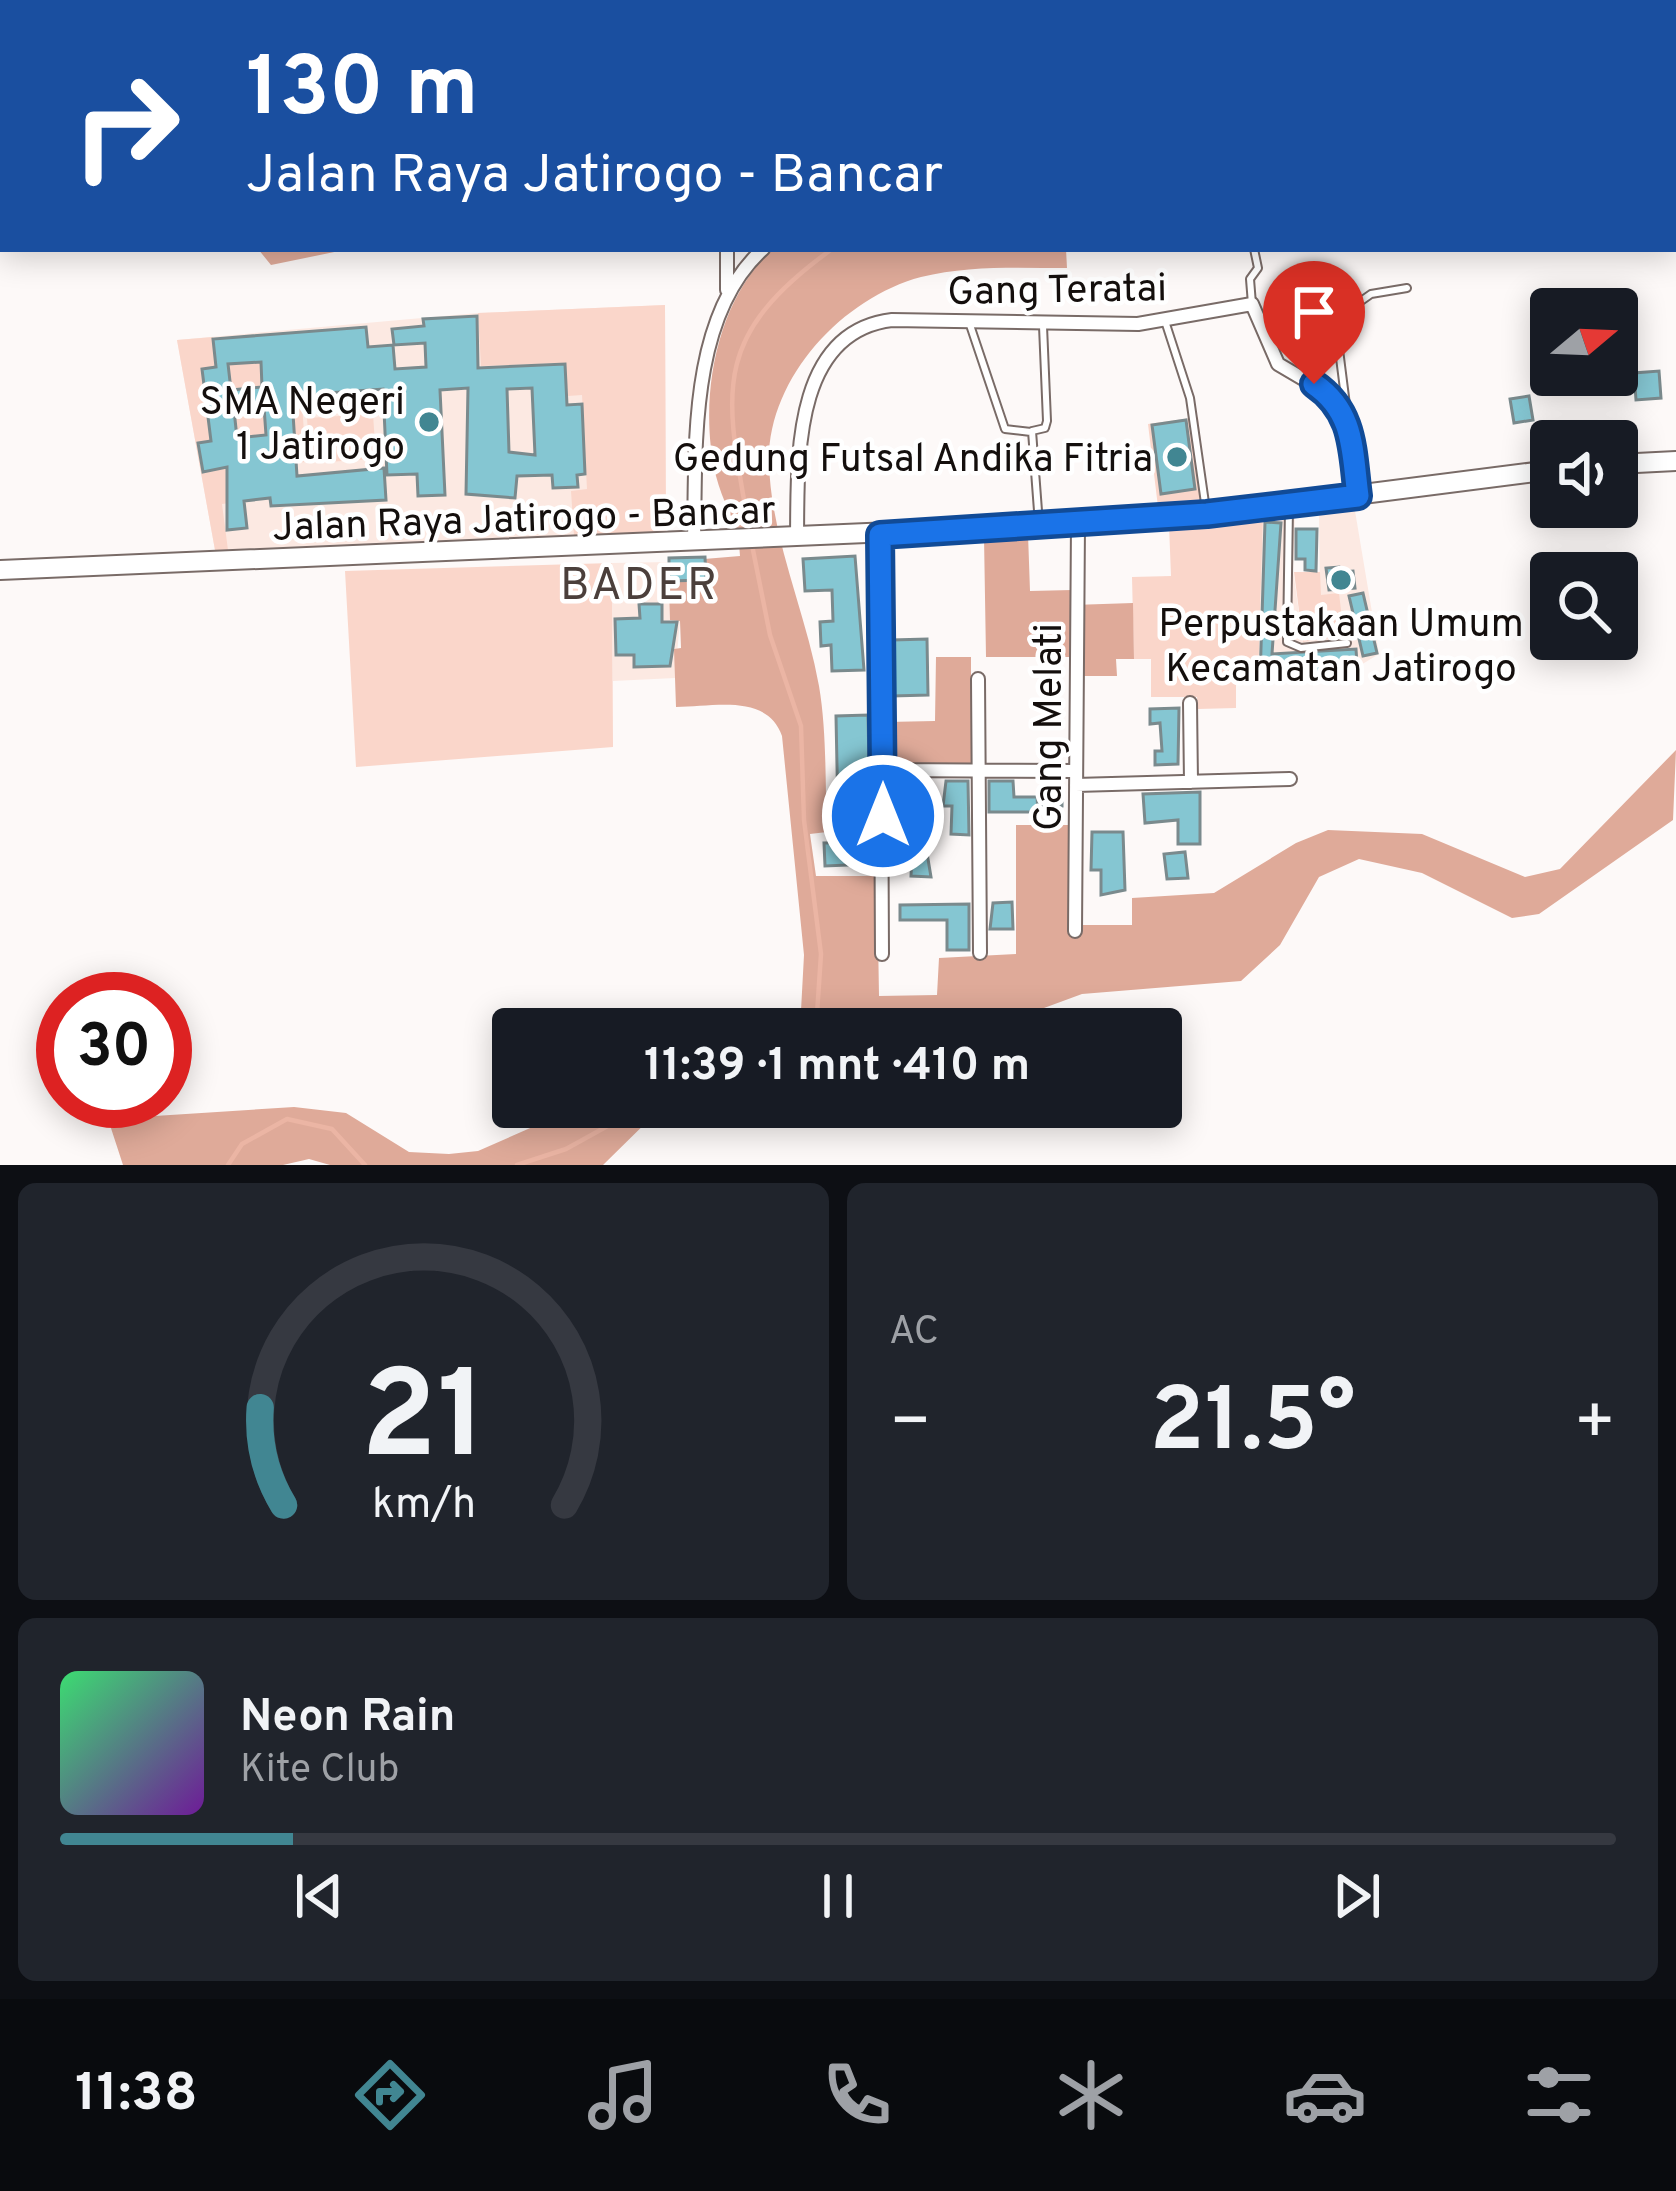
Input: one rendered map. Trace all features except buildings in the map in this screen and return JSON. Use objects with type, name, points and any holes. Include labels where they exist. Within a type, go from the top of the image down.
[{"type":"main road","points":[[1638,463],[1676,460]]},
{"type":"main road","name":"Jalan Raya Jatirogo - Bancar","points":[[0,570],[1078,524],[1207,514],[1530,473]]},
{"type":"street","points":[[701,542],[703,393],[726,293],[727,252]]},
{"type":"street","points":[[726,293],[760,252]]},
{"type":"street","points":[[1252,304],[1278,364],[1329,394],[1348,422],[1358,496]]},
{"type":"street","name":"Gang Teratai","points":[[792,539],[806,401],[836,350],[862,328],[880,322],[1165,321],[1252,304]]},
{"type":"street","name":"Gang Melati","points":[[1075,931],[1078,524]]},
{"type":"street","points":[[880,535],[882,954]]},
{"type":"street","points":[[978,679],[980,952]]},
{"type":"street","points":[[1190,703],[1191,782]]},
{"type":"street","points":[[883,770],[1191,782],[1290,779]]},
{"type":"lane","points":[[1252,304],[1250,279],[1258,268],[1255,252]]},
{"type":"lane","points":[[1261,322],[1358,305],[1380,291],[1408,288]]},
{"type":"lane","points":[[1334,310],[1348,422]]},
{"type":"lane","points":[[1165,321],[1194,414],[1207,514]]},
{"type":"lane","points":[[968,322],[1005,429],[1032,431],[1045,428],[1047,421],[1043,322]]},
{"type":"lane","points":[[1032,431],[1039,526]]},
{"type":"lane","points":[[1289,504],[1287,642],[1295,648],[1347,643]]},
{"type":"shaded area","points":[[260,252],[334,252],[271,265]]},
{"type":"shaded area","points":[[770,252],[1066,252],[1067,268],[939,273],[864,303],[815,346],[795,373],[772,432],[769,463],[776,520],[822,704],[827,832],[810,834],[816,876],[877,876],[879,996],[937,995],[939,958],[1016,954],[1016,825],[1070,825],[1070,925],[1132,925],[1132,898],[1214,893],[1296,843],[1328,830],[1422,834],[1525,877],[1560,869],[1676,750],[1673,820],[1539,914],[1512,918],[1422,873],[1359,859],[1319,877],[1280,945],[1241,981],[1082,994],[1044,1008],[801,1008],[804,955],[782,736],[775,722],[752,708],[676,707],[674,649],[681,648],[680,621],[670,620],[668,562],[740,556],[716,476],[709,417],[716,354],[737,296]]},
{"type":"shaded area","name":"SMA Negeri 1 Jatirogo","points":[[665,305],[666,532],[215,550],[177,340],[478,313]]},
{"type":"shaded area","points":[[665,305],[666,532],[574,536],[571,491],[587,489],[582,395],[568,396],[565,363],[481,366],[478,313]]},
{"type":"shaded area","points":[[213,337],[216,366],[299,360],[306,462],[253,466],[257,500],[222,504],[228,550],[215,550],[177,340]]},
{"type":"shaded area","points":[[373,414],[376,459],[310,463],[307,418]]},
{"type":"shaded area","name":"Gedung Futsal Andika Fitria","points":[[1198,417],[1208,503],[1158,507],[1148,424]]},
{"type":"shaded area","points":[[1354,505],[1379,654],[1341,677],[1258,681],[1263,517],[1295,513],[1293,570],[1303,642],[1344,635],[1320,595],[1319,510]]},
{"type":"shaded area","points":[[1263,517],[1258,681],[1236,683],[1236,708],[1198,709],[1197,697],[1151,697],[1151,659],[1134,659],[1132,577],[1171,576],[1169,525]]},
{"type":"shaded area","points":[[1028,534],[1030,591],[1072,590],[1073,605],[1133,603],[1134,659],[1116,659],[1117,676],[1083,676],[1082,657],[986,657],[984,537]]},
{"type":"shaded area","points":[[668,562],[670,619],[680,620],[675,678],[613,681],[612,563]]},
{"type":"shaded area","points":[[612,563],[613,747],[356,767],[345,571]]},
{"type":"shaded area","points":[[1294,572],[1320,572],[1321,595],[1339,593],[1344,636],[1303,642]]},
{"type":"shaded area","points":[[936,657],[971,657],[971,764],[887,765],[887,722],[935,721]]},
{"type":"shaded area","points":[[294,1107],[346,1113],[409,1152],[449,1154],[478,1151],[530,1128],[641,1128],[603,1165],[330,1165],[309,1159],[283,1165],[123,1165],[111,1128],[192,1128],[192,1114]]},
{"type":"waterway","points":[[750,534],[735,444],[735,374],[744,343],[763,312],[828,252]]},
{"type":"waterway","points":[[752,545],[770,635],[801,726],[804,820],[821,954],[817,1008]]},
{"type":"waterway","points":[[228,1165],[242,1144],[287,1119],[332,1129],[365,1165]]},
{"type":"waterway","points":[[517,1165],[566,1149],[604,1128]]},
{"type":"place","name":"SMA Negeri 1 Jatirogo","points":[[429,422]]},
{"type":"place","name":"Gedung Futsal Andika Fitria","points":[[1177,457]]},
{"type":"place","name":"Perpustakaan Umum Kecamatan Jatirogo","points":[[1341,580]]},
{"type":"district","name":"BADER","points":[[640,583]]},
{"type":"route","points":[[883,816],[880,535],[1207,514],[1358,496],[1348,422],[1338,404],[1314,384]]}]
